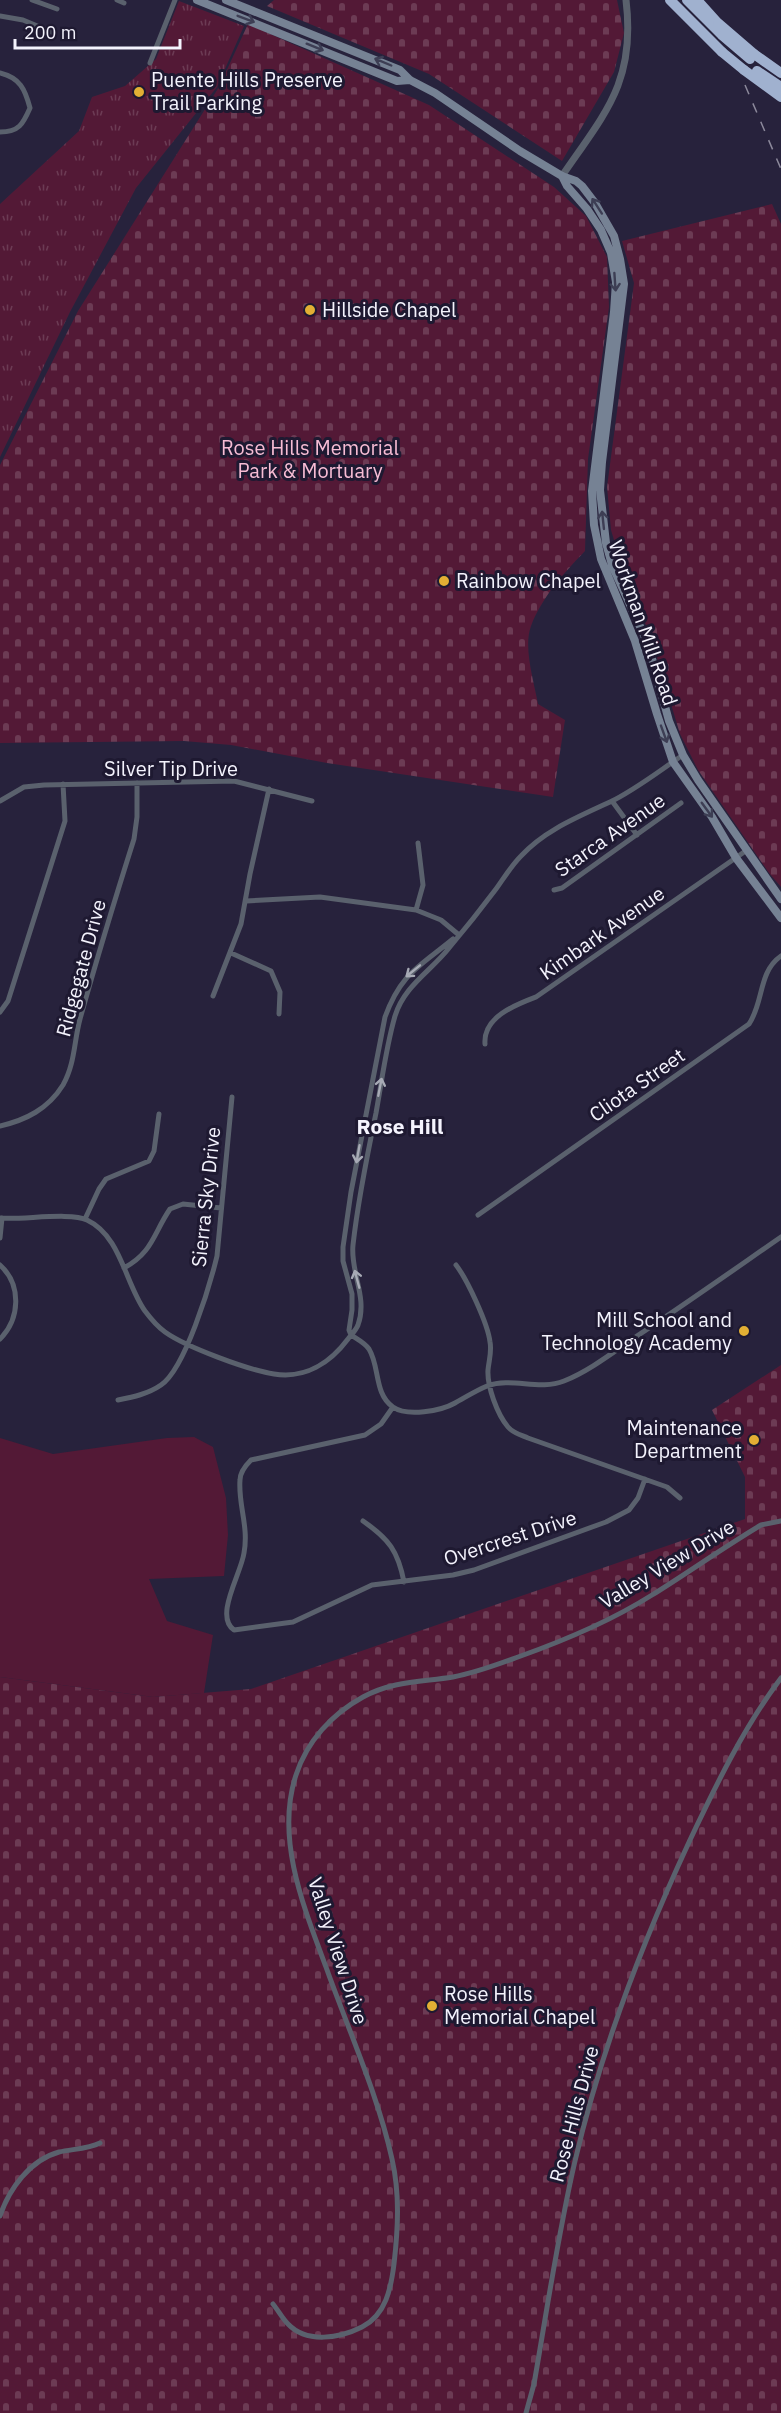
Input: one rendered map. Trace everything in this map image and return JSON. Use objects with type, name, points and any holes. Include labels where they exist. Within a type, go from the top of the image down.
[{"type":"highway","points":[[670,0],[723,44],[781,87]]},
{"type":"highway","points":[[679,0],[723,44],[781,81]]},
{"type":"highway","points":[[687,0],[723,44]]},
{"type":"highway","points":[[697,0],[781,97]]},
{"type":"highway","points":[[749,62],[781,73]]},
{"type":"main road","name":"Workman Mill Road","points":[[197,0],[397,81],[410,80]]},
{"type":"main road","name":"Workman Mill Road","points":[[226,0],[400,70],[410,80],[435,93],[520,152],[562,177],[576,181],[595,202],[614,236],[624,284],[600,490],[603,523],[612,565],[648,644],[669,721],[683,755],[781,899]]},
{"type":"main road","name":"Workman Mill Road","points":[[562,177],[601,230],[611,253],[616,282],[592,491],[596,540],[608,579],[645,670],[674,762],[712,817],[736,858],[781,918]]},
{"type":"street","points":[[32,0],[57,9]]},
{"type":"street","points":[[117,0],[124,3]]},
{"type":"street","points":[[150,63],[175,0]]},
{"type":"street","points":[[562,177],[606,111],[620,82],[629,46],[626,0]]},
{"type":"street","points":[[0,16],[23,20],[54,33]]},
{"type":"street","points":[[0,73],[10,75],[21,83],[30,108],[24,123],[12,132],[0,132]]},
{"type":"street","points":[[0,1238],[1,1218],[19,1220],[67,1216],[85,1219],[100,1229],[112,1243],[143,1309],[166,1333],[248,1368],[275,1375],[295,1375],[312,1370],[327,1361],[357,1329],[361,1303],[353,1263],[360,1193],[396,1014],[410,987],[450,948],[521,856],[573,817],[612,801],[683,755]]},
{"type":"street","name":"Silver Tip Drive","points":[[0,801],[24,787],[63,784],[234,781],[312,801]]},
{"type":"street","name":"Ridgegate Drive","points":[[0,1126],[23,1120],[38,1112],[62,1086],[68,1074],[82,1011],[134,839],[137,818],[137,783]]},
{"type":"street","points":[[0,1012],[9,1001],[65,821],[63,784]]},
{"type":"street","points":[[213,996],[242,924],[269,789]]},
{"type":"street","points":[[612,801],[637,835]]},
{"type":"street","name":"Starca Avenue","points":[[554,890],[561,888],[681,803]]},
{"type":"street","points":[[416,910],[423,885],[418,843]]},
{"type":"street","name":"Kimbark Avenue","points":[[484,1044],[487,1028],[500,1015],[513,1006],[536,997],[747,850]]},
{"type":"street","points":[[246,901],[320,897],[416,910],[441,920],[459,934]]},
{"type":"street","points":[[459,934],[406,976],[392,997],[385,1017],[351,1192],[343,1247],[343,1261],[352,1294],[349,1330],[351,1335],[369,1349],[381,1390],[393,1407],[406,1412],[420,1413],[454,1404],[471,1392],[503,1382],[541,1385],[562,1382],[597,1363],[781,1237]]},
{"type":"street","points":[[231,953],[271,971],[280,992],[279,1014]]},
{"type":"street","name":"Cliota Street","points":[[478,1215],[750,1024],[758,1010],[765,974],[773,962],[781,956]]},
{"type":"street","name":"Sierra Sky Drive","points":[[118,1400],[140,1396],[163,1384],[176,1367],[188,1344],[213,1276],[217,1256],[232,1097]]},
{"type":"street","points":[[85,1219],[106,1179],[149,1161],[154,1151],[159,1114]]},
{"type":"street","points":[[124,1268],[148,1250],[170,1209],[183,1204],[220,1208]]},
{"type":"street","points":[[0,1265],[13,1282],[15,1293],[13,1320],[8,1331],[0,1339]]},
{"type":"street","points":[[456,1265],[467,1280],[490,1341],[488,1372],[490,1385],[500,1414],[513,1432],[667,1487],[680,1498]]},
{"type":"street","name":"Overcrest Drive","points":[[393,1407],[381,1424],[365,1435],[250,1460],[243,1467],[240,1479],[246,1542],[243,1563],[227,1604],[225,1614],[228,1626],[234,1630],[293,1622],[372,1585],[474,1570],[606,1522],[629,1510],[638,1498],[645,1479]]},
{"type":"street","points":[[363,1521],[387,1540],[397,1554],[404,1582]]},
{"type":"street","name":"Valley View Drive","points":[[273,2304],[289,2326],[305,2334],[322,2338],[352,2332],[370,2323],[385,2304],[391,2284],[397,2239],[398,2194],[388,2140],[302,1901],[291,1844],[290,1807],[296,1776],[312,1743],[320,1731],[338,1714],[373,1692],[401,1682],[454,1677],[481,1670],[554,1644],[650,1596],[761,1525],[781,1521]]},
{"type":"street","name":"Rose Hills Drive","points":[[526,2413],[534,2384],[574,2162],[608,2044],[661,1904],[700,1819],[756,1716],[781,1678]]},
{"type":"street","points":[[0,2216],[5,2202],[22,2177],[37,2163],[56,2153],[100,2143]]},
{"type":"green space","points":[[274,0],[617,0],[624,33],[614,72],[562,161],[429,74],[267,6]]},
{"type":"green space","points":[[179,1],[244,26],[217,87],[136,188],[70,312],[0,457],[0,204],[79,131],[92,97],[125,86],[156,59]]},
{"type":"green space","name":"Rose Hills Memorial Park & Mortuary","points":[[248,24],[429,105],[554,187],[586,216],[607,257],[609,307],[588,459],[585,551],[547,595],[531,626],[528,644],[538,704],[565,720],[553,797],[327,763],[231,745],[184,741],[0,743],[0,465],[78,311],[219,87]]},
{"type":"green space","points":[[772,204],[781,224],[781,887],[698,770],[680,734],[650,634],[627,583],[611,530],[607,487],[634,283],[622,241]]},
{"type":"green space","points":[[781,1365],[781,2413],[0,2413],[0,1677],[153,1697],[251,1689],[745,1519],[745,1477],[712,1410]]},
{"type":"green space","points":[[194,1437],[213,1447],[226,1498],[228,1535],[224,1576],[149,1579],[167,1621],[213,1635],[204,1693],[153,1697],[0,1677],[0,1438],[53,1454],[167,1438]]},
{"type":"railway","points":[[745,85],[781,169]]},
{"type":"place","name":"Puente Hills Preserve Trail Parking","points":[[139,92]]},
{"type":"place","name":"Hillside Chapel","points":[[310,310]]},
{"type":"place","name":"Rainbow Chapel","points":[[444,581]]},
{"type":"place","name":"Mill School and Technology Academy","points":[[744,1331]]},
{"type":"place","name":"Maintenance Department","points":[[754,1440]]},
{"type":"place","name":"Rose Hills Memorial Chapel","points":[[432,2006]]},
{"type":"district","name":"Rose Hill","points":[[400,1127]]}]
